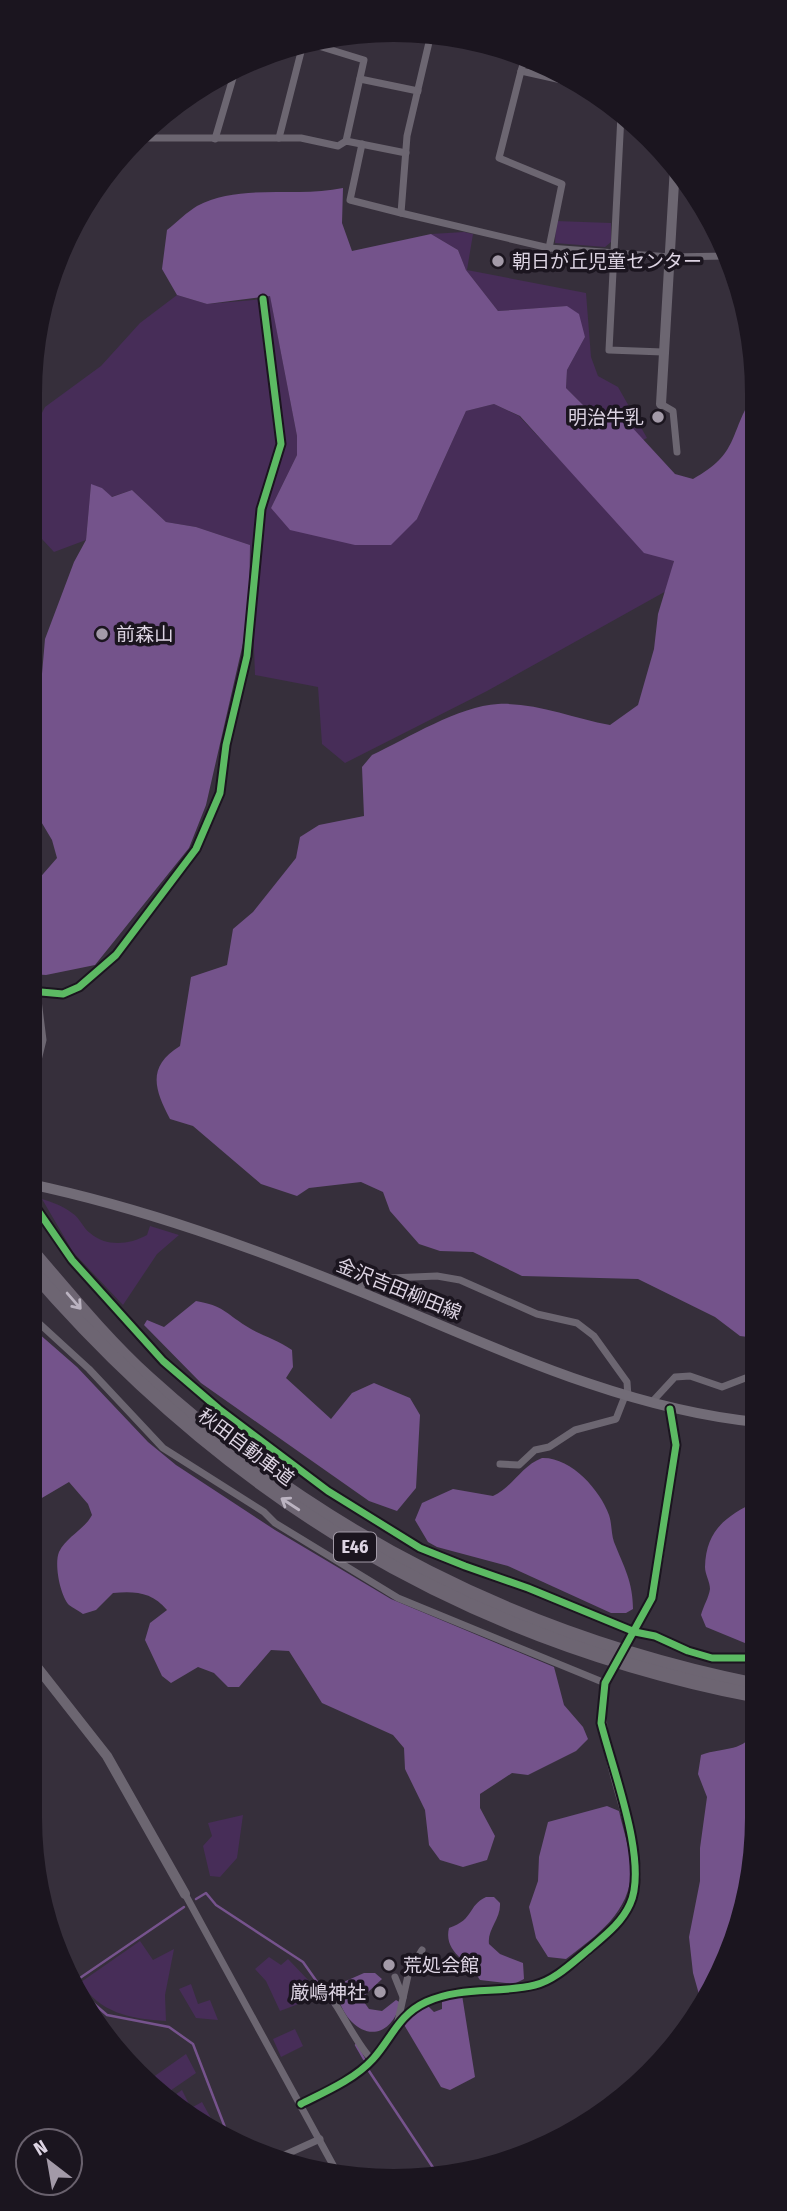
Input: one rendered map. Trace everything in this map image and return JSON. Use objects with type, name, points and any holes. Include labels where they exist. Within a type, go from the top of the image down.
[{"type":"highway","name":"秋田自動車道","points":[[42,1263],[93,1323],[192,1416],[265,1472],[369,1541],[458,1588],[547,1627],[629,1654],[745,1682]]},
{"type":"highway","name":"秋田自動車道","points":[[42,1282],[84,1331],[194,1433],[256,1482],[362,1551],[453,1598],[542,1637],[626,1665],[745,1693]]},
{"type":"main road","name":"金沢吉田柳田線","points":[[42,1187],[111,1203],[228,1241],[358,1290],[540,1365],[627,1396],[670,1409],[745,1420]]},
{"type":"street","points":[[401,214],[406,153],[429,44]]},
{"type":"street","points":[[327,49],[364,60],[346,141]]},
{"type":"street","points":[[279,138],[300,55]]},
{"type":"street","points":[[523,67],[499,158],[562,184],[549,248]]},
{"type":"street","points":[[522,71],[545,76]]},
{"type":"street","points":[[360,79],[418,92]]},
{"type":"street","points":[[215,139],[232,81]]},
{"type":"street","points":[[621,126],[609,350],[663,352]]},
{"type":"street","points":[[152,138],[301,138],[338,146],[346,141],[406,153]]},
{"type":"street","points":[[362,144],[350,200],[549,248],[670,257],[717,256]]},
{"type":"street","points":[[674,183],[660,404],[673,411],[677,452]]},
{"type":"street","points":[[42,993],[62,994],[79,987],[116,955],[196,849],[220,793],[226,745],[247,656],[261,509],[281,444],[264,299]]},
{"type":"street","points":[[42,1216],[72,1260],[163,1361],[219,1409],[328,1492],[420,1548],[688,1651],[712,1658],[745,1658]]},
{"type":"street","points":[[358,1290],[367,1279],[437,1276],[460,1280],[537,1314],[577,1323],[594,1336],[627,1382],[627,1396],[616,1419],[575,1430],[549,1447],[535,1450],[519,1465],[500,1464]]},
{"type":"street","points":[[42,1326],[89,1370],[163,1448],[264,1512],[275,1523],[398,1598],[605,1683],[601,1723],[635,1853],[637,1877],[626,1911],[616,1927],[561,1973],[538,1984],[511,1990],[450,1993],[420,2004],[398,2021]]},
{"type":"street","points":[[651,1403],[675,1377],[690,1376],[722,1387],[745,1378]]},
{"type":"street","points":[[635,1632],[652,1598],[660,1558],[676,1445],[670,1409]]},
{"type":"street","points":[[42,1673],[107,1756],[332,2163]]},
{"type":"street","points":[[301,2104],[339,2084],[373,2060],[398,2021],[409,1971],[422,1950]]},
{"type":"street","points":[[395,1977],[404,1998]]},
{"type":"street","points":[[332,1999],[349,2021],[365,2055],[373,2060]]},
{"type":"street","points":[[290,2153],[320,2139]]},
{"type":"shaded area","points":[[343,188],[342,223],[352,251],[431,234],[458,250],[466,270],[498,311],[567,306],[579,314],[585,337],[567,370],[566,388],[589,411],[617,411],[675,474],[693,479],[719,461],[745,410],[745,1337],[740,1336],[715,1317],[638,1279],[522,1276],[473,1252],[440,1251],[419,1244],[390,1211],[383,1192],[361,1182],[309,1188],[297,1196],[261,1184],[193,1126],[170,1119],[160,1098],[157,1088],[158,1070],[169,1054],[180,1046],[191,977],[227,965],[233,929],[253,912],[296,858],[300,837],[319,825],[364,816],[362,767],[372,755],[467,710],[498,704],[540,708],[610,725],[638,705],[654,649],[658,614],[674,561],[644,553],[520,416],[494,404],[466,411],[417,519],[391,545],[355,545],[290,530],[271,508],[297,455],[297,436],[270,296],[207,304],[177,295],[162,269],[167,230],[197,206],[231,195]]},
{"type":"shaded area","points":[[556,221],[611,223],[611,242],[605,247],[555,243]]},
{"type":"shaded area","points":[[431,234],[473,234],[467,270],[586,293],[591,357],[598,376],[618,387],[647,438],[643,440],[617,411],[589,411],[566,388],[567,370],[585,337],[567,306],[498,311],[466,270],[458,250]]},
{"type":"shaded area","points":[[177,295],[207,304],[263,299],[270,295],[297,436],[297,455],[271,508],[417,519],[466,411],[494,404],[519,416],[561,461],[674,560],[668,590],[487,691],[345,763],[322,744],[318,687],[255,675],[250,545],[196,527],[166,522],[132,490],[111,497],[102,488],[91,485],[86,540],[54,552],[42,539],[42,413],[45,407],[101,366],[140,323]]},
{"type":"shaded area","points":[[91,484],[102,488],[112,497],[132,490],[166,522],[196,527],[250,545],[249,617],[206,805],[189,848],[95,965],[42,975],[42,875],[57,858],[52,840],[42,823],[42,674],[45,639],[74,562],[86,540]]},
{"type":"shaded area","points":[[42,1199],[69,1211],[88,1231],[103,1241],[133,1241],[147,1235],[150,1226],[179,1235],[157,1254],[123,1305],[73,1252]]},
{"type":"shaded area","points":[[196,1301],[218,1307],[292,1350],[293,1367],[286,1378],[331,1419],[352,1393],[374,1383],[410,1398],[420,1415],[416,1488],[397,1511],[369,1501],[201,1383],[144,1325],[147,1320],[164,1327]]},
{"type":"shaded area","points":[[42,1336],[77,1367],[148,1442],[176,1465],[275,1530],[391,1599],[554,1667],[564,1705],[583,1727],[588,1739],[576,1751],[528,1775],[512,1773],[480,1794],[480,1808],[495,1836],[487,1860],[463,1867],[440,1860],[429,1845],[425,1810],[405,1769],[404,1748],[393,1735],[322,1703],[289,1651],[271,1650],[239,1687],[228,1687],[214,1673],[198,1667],[171,1683],[162,1676],[145,1640],[150,1623],[167,1610],[155,1599],[129,1592],[113,1593],[96,1610],[83,1614],[69,1605],[61,1587],[59,1552],[92,1515],[88,1504],[69,1482],[42,1498]]},
{"type":"shaded area","points":[[542,1458],[553,1459],[574,1469],[599,1495],[609,1515],[614,1542],[630,1583],[633,1609],[626,1613],[611,1613],[508,1566],[437,1547],[428,1542],[415,1520],[422,1503],[453,1489],[493,1496],[528,1466]]},
{"type":"shaded area","points":[[745,1507],[745,1643],[706,1627],[701,1615],[710,1589],[705,1567],[709,1543],[720,1526]]},
{"type":"shaded area","points":[[745,1742],[742,1863],[726,1930],[698,1992],[693,1973],[689,1937],[700,1881],[700,1848],[707,1797],[698,1774],[701,1755]]},
{"type":"shaded area","points":[[607,1806],[619,1811],[631,1863],[625,1898],[610,1922],[566,1959],[548,1957],[536,1938],[529,1907],[538,1881],[539,1857],[548,1822]]},
{"type":"shaded area","points":[[243,1815],[237,1858],[220,1877],[210,1876],[203,1846],[212,1836],[208,1823]]},
{"type":"shaded area","points":[[486,1897],[494,1897],[500,1903],[489,1944],[500,1954],[523,1963],[524,1979],[514,1984],[480,1980],[450,1944],[449,1928],[463,1921],[476,1904]]},
{"type":"shaded area","points":[[140,1941],[153,1960],[174,1949],[165,1995],[166,2021],[117,2012],[97,2001],[82,1981]]},
{"type":"shaded area","points":[[269,1957],[281,1965],[288,1959],[311,1983],[302,1989],[309,2000],[280,2011],[266,1981],[255,1969]]},
{"type":"shaded area","points":[[364,1973],[375,1973],[382,1979],[366,1994],[364,2002],[369,2009],[382,2011],[396,2000],[401,2003],[394,2018],[386,2027],[377,2031],[358,2027],[342,2008],[337,1995],[339,1984]]},
{"type":"shaded area","points":[[191,1984],[198,2004],[210,2000],[218,2020],[196,2018],[179,1989]]},
{"type":"shaded area","points":[[462,1995],[475,2077],[450,2090],[441,2087],[403,2023],[415,2012],[428,2006],[434,2012],[442,2009],[442,2001]]},
{"type":"shaded area","points":[[295,2029],[303,2046],[281,2057],[273,2039]]},
{"type":"shaded area","points":[[186,2054],[196,2073],[172,2090],[155,2076]]},
{"type":"shaded area","points":[[182,2090],[188,2102],[180,2096],[177,2094]]},
{"type":"shaded area","points":[[202,2102],[211,2118],[194,2107]]},
{"type":"waterway","points":[[196,1899],[206,1893],[216,1905],[303,1962],[334,2006]]},
{"type":"waterway","points":[[81,1978],[184,1907]]},
{"type":"waterway","points":[[97,2007],[107,2015],[169,2027],[193,2044],[224,2125]]},
{"type":"waterway","points":[[356,2045],[364,2059]]},
{"type":"waterway","points":[[369,2071],[432,2167]]},
{"type":"tunnel","points":[[605,1683],[635,1632]]},
{"type":"cycle path","points":[[42,992],[63,994],[79,987],[116,955],[196,849],[220,793],[226,745],[247,656],[261,509],[281,444],[263,299]]},
{"type":"cycle path","points":[[42,1216],[72,1260],[163,1361],[219,1409],[328,1491],[420,1548],[635,1632],[655,1636],[688,1651],[712,1658],[745,1658]]},
{"type":"cycle path","points":[[301,2104],[358,2073],[416,2007],[453,1994],[521,1988],[542,1983],[563,1970],[612,1929],[630,1904],[635,1886],[632,1841],[601,1723],[605,1683],[652,1598],[676,1445],[670,1409]]},
{"type":"place","name":"朝日が丘児童センター","points":[[498,261]]},
{"type":"place","name":"明治牛乳","points":[[658,417]]},
{"type":"place","name":"前森山","points":[[102,634]]},
{"type":"place","name":"荒処会館","points":[[389,1965]]},
{"type":"place","name":"厳嶋神社","points":[[380,1992]]}]
